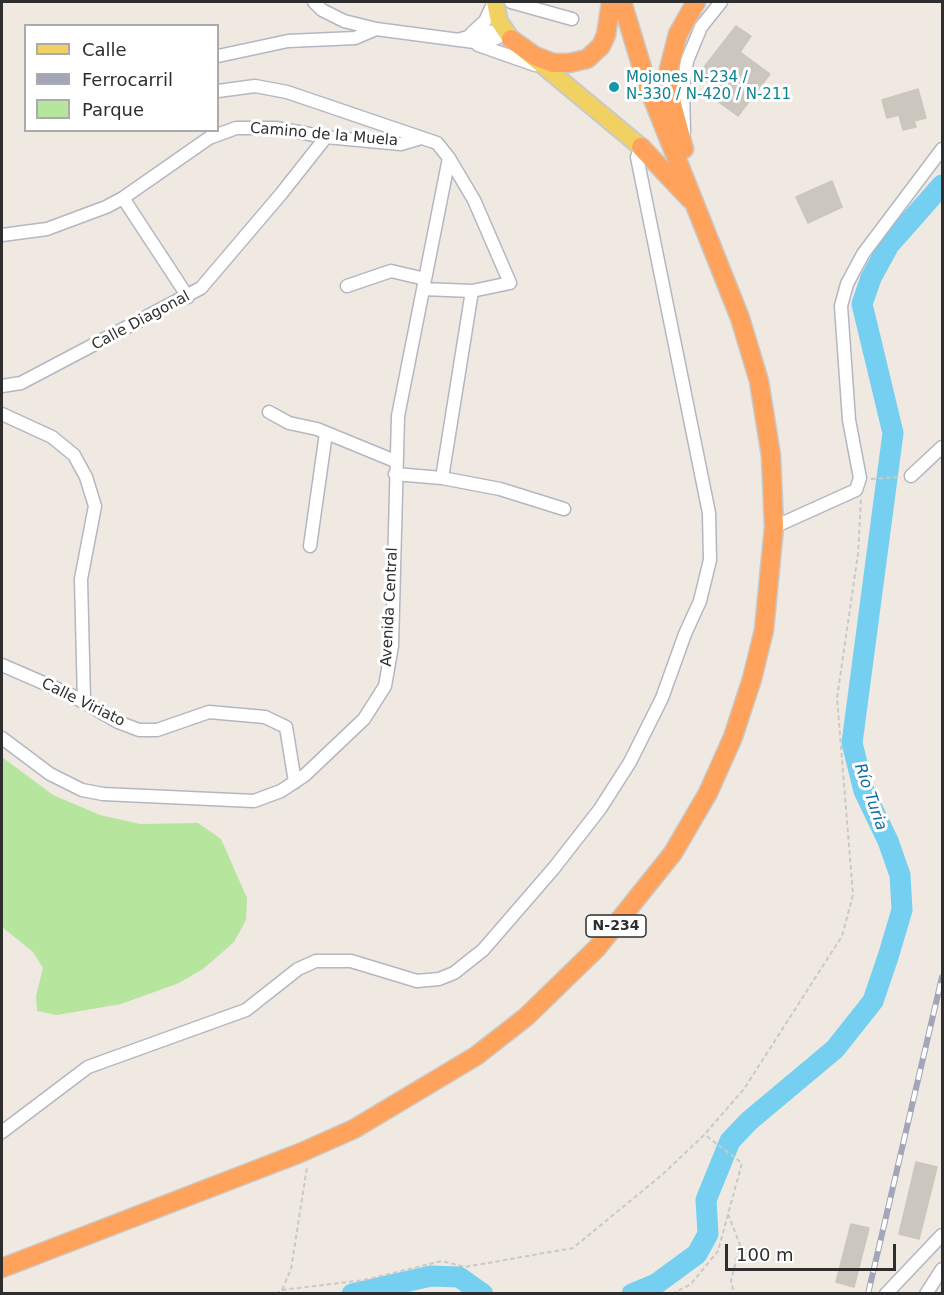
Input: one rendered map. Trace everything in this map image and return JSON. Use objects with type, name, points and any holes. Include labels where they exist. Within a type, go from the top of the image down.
[{"type":"highway","points":[[507,35],[535,56],[553,63],[569,63],[587,59],[601,46],[606,35],[611,2]]},
{"type":"highway","name":"N-234","points":[[2,1268],[354,1129],[422,1091],[476,1056],[526,1017],[597,948],[667,862],[708,793],[734,737],[764,630],[774,526],[771,456],[759,381],[740,318],[647,84],[622,2]]},
{"type":"highway","points":[[685,177],[686,157],[670,93],[669,69],[678,34],[696,2]]},
{"type":"highway","points":[[641,147],[697,207]]},
{"type":"main road","points":[[494,2],[507,35],[641,147]]},
{"type":"street","points":[[314,2],[322,10],[344,21],[376,29],[491,41],[507,35]]},
{"type":"street","points":[[467,39],[485,21],[494,2]]},
{"type":"street","points":[[511,2],[572,19]]},
{"type":"street","points":[[681,139],[686,125],[683,90],[687,61],[701,27],[721,2]]},
{"type":"street","points":[[219,56],[288,41],[355,38],[376,29]]},
{"type":"street","points":[[467,39],[510,54],[549,72]]},
{"type":"street","points":[[219,90],[255,86],[270,88],[437,143],[449,158],[474,200],[510,284],[471,291],[424,284],[391,272],[347,286]]},
{"type":"street","name":"Camino de la Muela","points":[[2,235],[47,229],[123,198],[185,153],[222,132],[257,127],[326,138],[400,144],[421,138]]},
{"type":"street","name":"Calle Diagonal","points":[[2,386],[21,383],[188,297],[208,281],[326,138]]},
{"type":"street","points":[[2,1132],[88,1067],[246,1010],[271,993],[298,969],[316,960],[351,961],[417,981],[440,979],[454,973],[483,950],[554,868],[600,809],[630,762],[662,698],[685,634],[700,601],[710,560],[709,513],[637,157],[641,147]]},
{"type":"street","points":[[774,526],[856,490],[860,478],[849,420],[841,306],[847,284],[863,254],[942,149]]},
{"type":"street","name":"Avenida Central","points":[[2,738],[62,782],[82,790],[103,794],[254,801],[281,791],[295,782],[364,718],[385,686],[392,646],[398,416],[449,158]]},
{"type":"street","points":[[123,198],[188,297]]},
{"type":"street","points":[[442,478],[471,291]]},
{"type":"street","points":[[269,412],[289,423],[326,433],[395,467],[500,489],[564,509]]},
{"type":"street","points":[[2,414],[52,437],[74,455],[86,477],[95,506],[81,579],[84,701]]},
{"type":"street","points":[[310,546],[326,433]]},
{"type":"street","points":[[911,476],[942,447]]},
{"type":"street","name":"Calle Viriato","points":[[2,665],[84,701],[118,722],[139,730],[157,730],[209,712],[265,717],[286,727],[295,782]]},
{"type":"street","points":[[885,1293],[942,1235]]},
{"type":"street","points":[[926,1293],[942,1269]]},
{"type":"path","points":[[276,1293],[282,1290],[364,1280],[441,1261],[465,1268],[573,1248],[663,1174],[704,1134],[744,1089],[842,936],[853,895],[837,698],[858,554],[862,502],[860,478]]},
{"type":"path","points":[[881,480],[896,478]]},
{"type":"path","points":[[672,1293],[691,1284],[718,1251],[742,1163],[704,1134]]},
{"type":"path","points":[[282,1290],[291,1269],[306,1184],[308,1149]]},
{"type":"path","points":[[728,1214],[740,1245],[731,1281],[734,1293]]},
{"type":"green space","points":[[2,757],[53,795],[100,815],[140,824],[198,823],[221,839],[247,898],[246,920],[234,942],[203,969],[179,983],[121,1004],[57,1015],[37,1011],[36,996],[43,968],[33,952],[2,927]]},
{"type":"building","points":[[736,26],[751,36],[740,52],[770,74],[738,116],[709,95],[715,87],[698,75]]},
{"type":"building","points":[[918,89],[926,118],[914,121],[916,127],[903,130],[899,115],[887,118],[882,100]]},
{"type":"building","points":[[832,181],[842,207],[808,223],[796,197]]},
{"type":"building","points":[[916,1162],[937,1167],[919,1239],[899,1234]]},
{"type":"building","points":[[851,1224],[869,1228],[854,1287],[836,1282]]},
{"type":"waterway","name":"Río Turia","points":[[632,1294],[656,1284],[697,1254],[708,1234],[706,1200],[730,1141],[749,1121],[835,1049],[873,1001],[902,910],[900,875],[888,841],[864,791],[852,743],[893,433],[862,304],[871,278],[889,245],[942,185]]},
{"type":"waterway","name":"Río Turia","points":[[352,1294],[431,1276],[459,1277],[483,1294]]},
{"type":"railway","points":[[868,1294],[942,977]]},
{"type":"place","name":"Mojones N-234 / N-330 / N-420 / N-211","points":[[614,87]]}]
